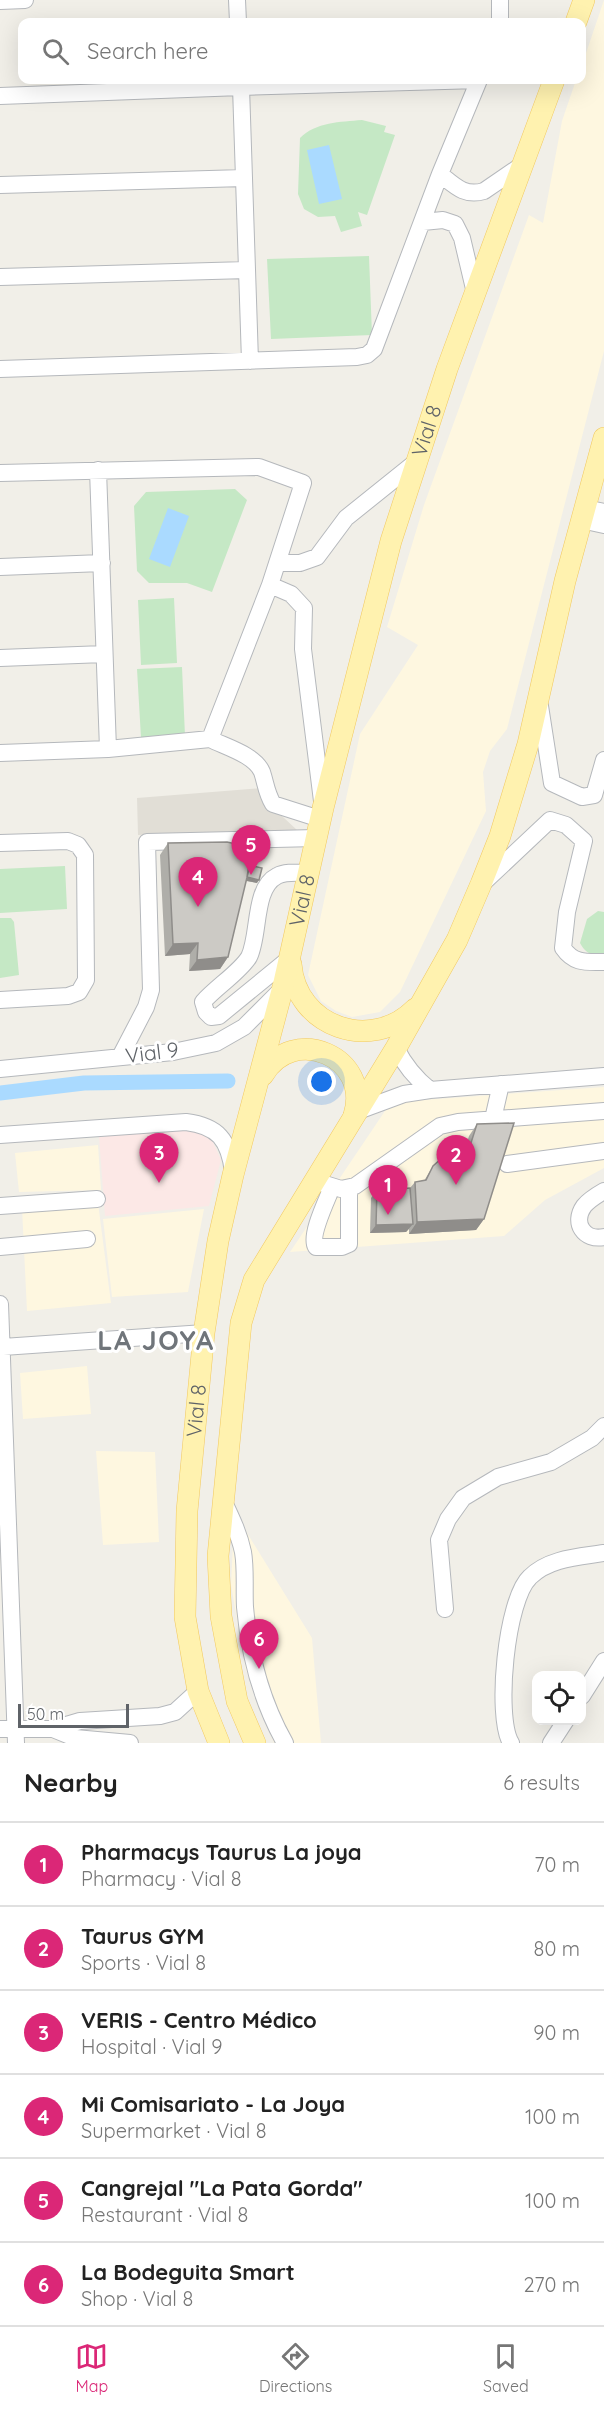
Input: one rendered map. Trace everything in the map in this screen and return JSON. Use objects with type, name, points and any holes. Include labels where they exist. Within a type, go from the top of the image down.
[{"type":"main road","points":[[577,18],[584,0]]},
{"type":"main road","name":"Vial 8","points":[[219,1743],[198,1691],[185,1617],[186,1522],[204,1334],[218,1241],[233,1175],[283,987],[367,629],[391,541],[475,293],[552,84]]},
{"type":"main road","name":"Vial 8","points":[[255,1743],[237,1701],[221,1616],[218,1556],[241,1323],[254,1280],[332,1186],[356,1115],[457,940],[481,884],[518,777],[551,636],[590,513],[604,438]]},
{"type":"main road","points":[[292,950],[291,967],[297,990],[311,1010],[320,1018],[341,1028],[365,1032],[388,1027],[409,1015],[427,995]]},
{"type":"main road","points":[[258,1088],[266,1069],[282,1056],[302,1049],[322,1052],[340,1062],[352,1078],[357,1098],[356,1115]]},
{"type":"street","points":[[0,1],[25,0]]},
{"type":"street","points":[[237,0],[238,18]]},
{"type":"street","points":[[500,0],[500,18]]},
{"type":"street","points":[[0,96],[222,84]]},
{"type":"street","points":[[240,84],[250,361]]},
{"type":"street","points":[[0,369],[357,357],[371,352],[477,84]]},
{"type":"street","points":[[440,174],[459,190],[476,193],[484,191],[522,165]]},
{"type":"street","points":[[0,185],[244,178]]},
{"type":"street","points":[[423,222],[443,220],[454,224],[462,238],[475,293]]},
{"type":"street","points":[[0,277],[247,270]]},
{"type":"street","points":[[278,563],[300,563],[317,557],[346,518],[417,461]]},
{"type":"street","points":[[0,473],[259,467],[303,483],[278,563],[210,739]]},
{"type":"street","points":[[98,470],[108,749]]},
{"type":"street","points":[[590,513],[604,525]]},
{"type":"street","points":[[0,567],[102,563]]},
{"type":"street","points":[[270,585],[291,594],[304,609],[303,649],[320,822]]},
{"type":"street","points":[[0,658],[105,654]]},
{"type":"street","points":[[538,696],[552,783],[582,798],[594,795],[604,760]]},
{"type":"street","points":[[0,753],[108,749],[210,739],[254,761],[261,771],[266,791],[273,804],[320,822]]},
{"type":"street","points":[[481,884],[550,820],[566,825],[584,841],[567,912],[563,948],[570,957],[580,962],[604,962]]},
{"type":"street","points":[[120,1057],[146,1007],[151,990],[147,842],[320,822]]},
{"type":"street","points":[[0,843],[68,842],[78,845],[85,855],[86,980],[79,992],[68,996],[0,1000]]},
{"type":"street","points":[[292,950],[219,1016],[211,1017],[206,1012],[203,1002],[214,988],[244,964],[250,954],[263,891],[275,876],[286,873],[309,873]]},
{"type":"street","name":"Vial 9","points":[[0,1069],[173,1052],[216,1043],[249,1023],[283,987]]},
{"type":"street","points":[[396,1048],[404,1064],[430,1090]]},
{"type":"street","points":[[356,1115],[404,1094],[604,1076]]},
{"type":"street","points":[[493,1119],[501,1084]]},
{"type":"street","points":[[332,1186],[440,1126],[458,1122],[604,1111]]},
{"type":"street","points":[[0,1135],[186,1122],[199,1124],[210,1128],[225,1142],[230,1153],[233,1175]]},
{"type":"street","points":[[507,1164],[604,1151]]},
{"type":"street","points":[[604,1191],[583,1207],[581,1227],[589,1237],[604,1237]]},
{"type":"street","points":[[0,1206],[97,1199]]},
{"type":"street","points":[[0,1247],[87,1239]]},
{"type":"street","points":[[0,1304],[3,1347],[8,1732],[53,1729],[80,1721],[160,1716],[175,1712],[198,1691]]},
{"type":"street","points":[[3,1347],[204,1334]]},
{"type":"street","points":[[445,1609],[439,1540],[448,1519],[463,1498],[498,1477],[551,1462],[592,1438],[604,1426]]},
{"type":"street","points":[[223,1500],[236,1529],[243,1553],[245,1607],[250,1646],[258,1679],[285,1743]]},
{"type":"street","points":[[512,1743],[507,1736],[504,1693],[506,1649],[513,1610],[529,1577],[557,1560],[604,1553]]},
{"type":"street","points":[[586,1690],[604,1661]]},
{"type":"street","points":[[551,1743],[563,1725]]},
{"type":"street","points":[[53,1729],[75,1738],[130,1743]]},
{"type":"shaded area","points":[[604,0],[604,351],[507,729],[490,751],[483,772],[486,811],[400,992],[380,1012],[352,1017],[336,1011],[321,1001],[308,975],[360,734],[418,645],[387,627],[424,505],[529,215],[543,223],[562,121],[575,84],[586,84],[586,53]]},
{"type":"shaded area","points":[[262,788],[269,804],[297,830],[138,835],[137,798]]},
{"type":"shaded area","points":[[604,1087],[604,1168],[545,1200],[504,1236],[290,1252],[387,1108],[408,1101]]},
{"type":"shaded area","points":[[189,1126],[198,1129],[213,1142],[221,1160],[209,1206],[105,1216],[99,1137]]},
{"type":"shaded area","points":[[98,1145],[101,1190],[19,1192],[15,1153]]},
{"type":"shaded area","points":[[98,1203],[111,1303],[27,1311],[22,1208]]},
{"type":"shaded area","points":[[204,1209],[188,1292],[112,1297],[103,1219]]},
{"type":"shaded area","points":[[87,1366],[91,1414],[23,1419],[20,1373]]},
{"type":"shaded area","points":[[96,1451],[155,1452],[159,1542],[103,1545]]},
{"type":"shaded area","points":[[239,1520],[312,1638],[321,1743],[274,1743],[246,1670],[231,1585],[233,1543]]},
{"type":"green space","points":[[362,120],[386,126],[384,132],[395,135],[367,215],[358,212],[362,226],[341,232],[335,216],[318,217],[304,209],[298,194],[300,138],[321,126]]},
{"type":"green space","points":[[369,256],[372,335],[271,339],[267,259]]},
{"type":"green space","points":[[235,489],[247,500],[212,592],[187,583],[149,583],[137,571],[134,506],[146,492]]},
{"type":"green space","points":[[174,598],[177,663],[141,665],[138,600]]},
{"type":"green space","points":[[182,667],[185,736],[141,738],[137,669]]},
{"type":"green space","points":[[65,866],[67,909],[0,913],[0,869]]},
{"type":"green space","points":[[598,911],[604,912],[604,953],[593,955],[587,952],[580,943],[587,919]]},
{"type":"green space","points":[[0,918],[11,918],[14,922],[19,975],[0,978]]},
{"type":"water","points":[[329,145],[342,199],[319,204],[307,150]]},
{"type":"water","points":[[168,508],[189,516],[170,567],[149,559]]},
{"type":"building","points":[[227,842],[254,848],[228,957],[197,960],[198,943],[173,944],[168,843]]},
{"type":"building","points":[[249,865],[262,868],[259,880],[247,877]]},
{"type":"building","points":[[514,1123],[484,1219],[417,1222],[415,1182],[426,1180],[433,1166],[443,1157],[455,1150],[469,1149],[477,1124]]},
{"type":"building","points":[[410,1188],[413,1224],[376,1225],[377,1190]]},
{"type":"waterway","points":[[0,1093],[84,1083],[228,1081]]},
{"type":"place","name":"Cangrejal \"La Pata Gorda\"","points":[[251,875]]},
{"type":"place","name":"Mi Comisariato - La Joya","points":[[198,907]]},
{"type":"place","name":"VERIS - Centro Médico","points":[[159,1183]]},
{"type":"place","name":"Taurus GYM","points":[[456,1185]]},
{"type":"place","name":"Pharmacys Taurus La joya","points":[[388,1215]]},
{"type":"place","name":"La Bodeguita Smart","points":[[259,1669]]},
{"type":"district","name":"LA JOYA","points":[[156,1341]]}]
